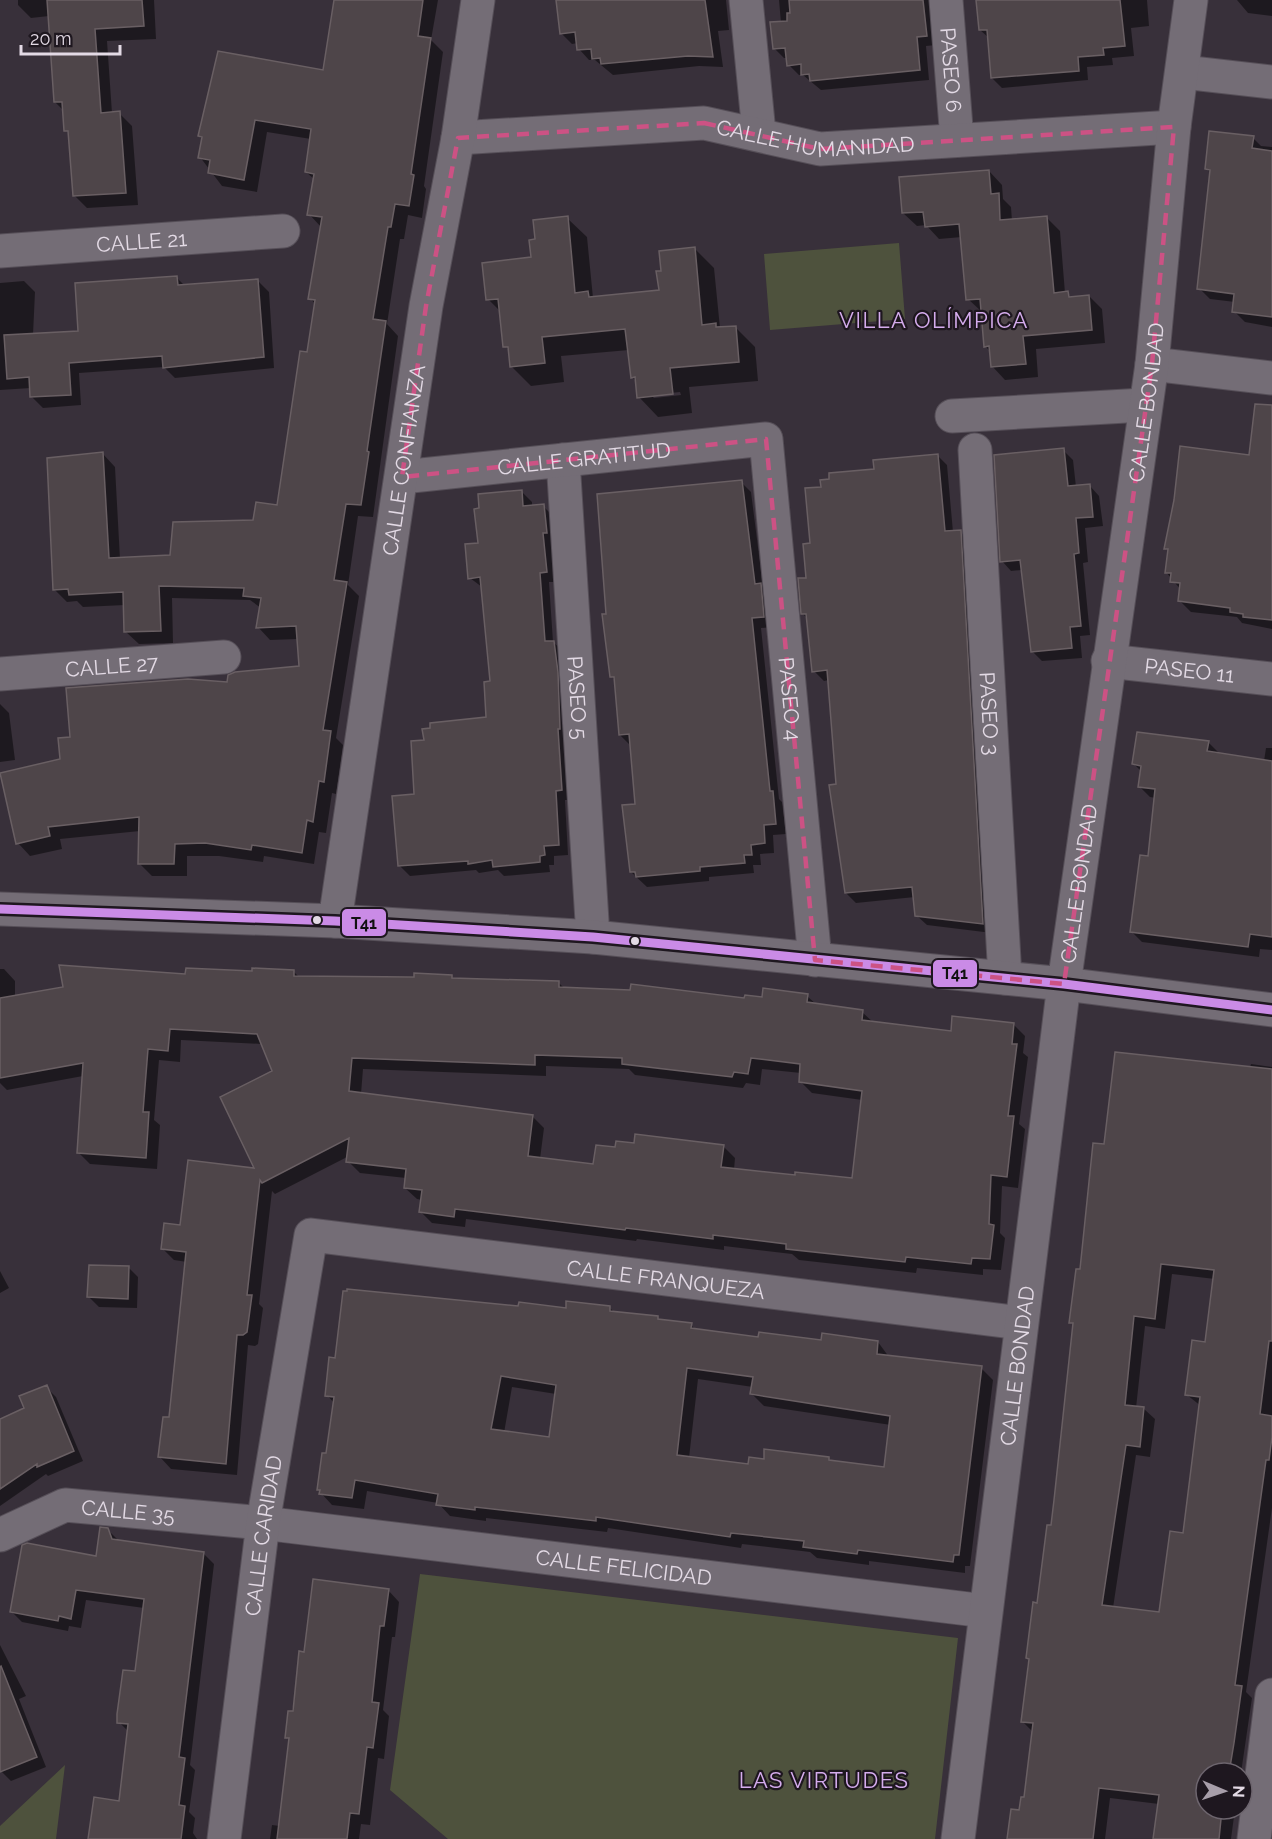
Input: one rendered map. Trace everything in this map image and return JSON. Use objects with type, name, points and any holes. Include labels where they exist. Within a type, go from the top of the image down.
[{"type":"street","name":"CALLE CONFIANZA","points":[[335,921],[426,306],[458,138],[478,0]]},
{"type":"street","points":[[746,0],[759,133]]},
{"type":"street","name":"PASEO 6","points":[[946,0],[957,140]]},
{"type":"street","name":"CALLE BONDAD","points":[[958,1839],[1064,984],[1144,405],[1152,364],[1174,127],[1191,0]]},
{"type":"street","points":[[1183,72],[1272,82]]},
{"type":"street","name":"CALLE HUMANIDAD","points":[[458,138],[704,123],[759,133],[820,149],[1174,127]]},
{"type":"street","name":"CALLE 21","points":[[0,251],[283,231]]},
{"type":"street","points":[[1152,364],[1272,378]]},
{"type":"street","points":[[952,416],[1144,405]]},
{"type":"street","name":"CALLE GRATITUD","points":[[402,477],[766,439]]},
{"type":"street","name":"PASEO 4","points":[[766,439],[815,960]]},
{"type":"street","name":"PASEO 3","points":[[975,450],[1005,978]]},
{"type":"street","name":"PASEO 5","points":[[563,460],[593,937]]},
{"type":"street","name":"CALLE 27","points":[[0,674],[224,657]]},
{"type":"street","name":"PASEO 11","points":[[1108,661],[1272,679]]},
{"type":"street","points":[[0,909],[335,921],[593,937],[1064,984],[1272,1010]]},
{"type":"street","name":"CALLE FRANQUEZA","points":[[311,1235],[1021,1323]]},
{"type":"street","name":"CALLE CARIDAD","points":[[224,1839],[263,1523],[311,1235]]},
{"type":"street","name":"CALLE 35","points":[[0,1535],[65,1505],[263,1523]]},
{"type":"street","name":"CALLE FELICIDAD","points":[[263,1523],[985,1611]]},
{"type":"street","points":[[1254,1839],[1272,1695]]},
{"type":"highlighted area","points":[[704,123],[820,149],[1174,127],[1152,364],[1064,984],[815,960],[766,439],[402,477],[426,306],[458,138]]},
{"type":"green space","points":[[899,243],[905,319],[770,330],[764,254]]},
{"type":"green space","points":[[420,1574],[958,1638],[935,1839],[448,1839],[390,1790]]},
{"type":"green space","points":[[65,1765],[56,1839],[0,1839],[0,1826]]},
{"type":"building","points":[[47,0],[142,0],[144,26],[95,29],[101,113],[120,111],[126,193],[73,196],[68,131],[64,131],[62,102],[54,102]]},
{"type":"building","points":[[334,0],[423,0],[418,36],[431,38],[411,174],[414,175],[409,206],[395,204],[391,227],[388,227],[373,319],[386,321],[367,451],[369,452],[361,505],[346,504],[334,580],[347,582],[323,730],[331,731],[324,782],[319,781],[313,822],[307,820],[302,853],[252,845],[251,850],[205,843],[175,844],[174,864],[138,864],[139,817],[48,827],[50,836],[16,844],[0,773],[60,759],[58,738],[70,737],[66,688],[188,679],[227,682],[228,675],[235,672],[299,666],[296,626],[256,628],[261,598],[243,596],[244,588],[159,586],[161,631],[124,632],[123,592],[69,595],[68,589],[53,590],[47,458],[103,452],[109,558],[170,555],[173,522],[253,520],[256,502],[277,505],[300,351],[307,352],[315,300],[308,299],[322,217],[307,215],[314,174],[305,172],[311,129],[255,120],[244,180],[208,173],[210,160],[198,158],[202,137],[198,136],[218,51],[323,70]]},
{"type":"building","points":[[556,0],[705,0],[713,57],[688,56],[601,64],[600,58],[592,59],[591,49],[577,50],[575,32],[560,34]]},
{"type":"building","points":[[789,0],[923,0],[927,36],[917,37],[920,70],[810,81],[809,74],[801,75],[801,64],[787,66],[785,48],[773,49],[770,22],[787,21],[787,13],[790,13]]},
{"type":"building","points":[[976,0],[1120,0],[1125,46],[1103,48],[1104,55],[1078,57],[1079,71],[991,78],[987,30],[979,30]]},
{"type":"building","points":[[1209,131],[1254,136],[1252,148],[1272,151],[1272,317],[1232,312],[1234,294],[1197,289],[1210,170],[1205,169]]},
{"type":"building","points":[[989,170],[991,194],[999,193],[1000,220],[1047,216],[1054,293],[1068,291],[1069,297],[1089,295],[1092,330],[1023,336],[1026,364],[991,367],[989,346],[984,347],[980,299],[966,300],[959,224],[925,227],[923,212],[902,213],[899,177]]},
{"type":"building","points":[[568,216],[575,293],[588,291],[589,297],[659,290],[656,271],[661,271],[659,251],[695,247],[702,325],[716,323],[716,327],[736,326],[739,362],[670,368],[673,394],[637,398],[635,377],[631,378],[625,329],[542,337],[545,363],[510,367],[508,347],[503,347],[498,299],[486,300],[482,263],[531,257],[529,240],[535,239],[533,220]]},
{"type":"building","points":[[177,276],[178,285],[258,279],[264,357],[163,368],[162,356],[69,363],[71,395],[30,397],[29,377],[7,379],[4,335],[78,331],[75,283]]},
{"type":"building","points":[[1255,404],[1272,405],[1272,620],[1243,617],[1243,614],[1230,612],[1230,608],[1178,601],[1180,583],[1170,582],[1171,573],[1165,573],[1168,549],[1164,549],[1174,500],[1180,446],[1249,455]]},
{"type":"building","points":[[1064,448],[1068,486],[1090,484],[1093,517],[1076,518],[1079,553],[1074,554],[1081,626],[1070,627],[1072,648],[1031,652],[1020,560],[1000,562],[994,455]]},
{"type":"building","points":[[938,454],[945,531],[961,530],[983,924],[915,916],[912,887],[845,893],[829,785],[836,784],[827,670],[812,672],[806,614],[801,614],[798,578],[806,578],[803,544],[810,543],[805,488],[821,487],[820,480],[829,479],[829,473],[874,469],[873,460]]},
{"type":"building","points":[[742,480],[755,584],[761,583],[764,617],[752,618],[770,791],[773,791],[776,824],[764,825],[765,843],[751,845],[752,855],[744,855],[745,863],[700,867],[700,871],[636,877],[635,872],[630,872],[622,805],[635,804],[629,734],[619,735],[614,677],[610,677],[602,614],[606,614],[597,494]]},
{"type":"building","points":[[522,490],[523,506],[544,504],[547,533],[543,533],[547,572],[540,573],[545,641],[554,641],[558,672],[560,729],[558,729],[562,790],[556,791],[559,845],[544,846],[545,855],[540,856],[540,862],[493,867],[492,860],[468,864],[468,861],[398,866],[392,796],[414,794],[411,741],[424,740],[422,729],[430,728],[430,723],[486,717],[484,682],[490,681],[480,577],[468,579],[465,544],[478,543],[474,509],[479,508],[478,494]]},
{"type":"building","points":[[1137,732],[1209,741],[1207,751],[1272,761],[1272,937],[1250,934],[1248,947],[1130,932],[1140,855],[1148,856],[1155,789],[1138,787],[1141,766],[1132,764]]},
{"type":"building","points":[[59,965],[185,974],[186,968],[294,970],[294,976],[414,977],[414,973],[452,975],[452,978],[559,981],[559,987],[630,990],[631,984],[744,998],[745,995],[762,997],[763,988],[808,994],[807,1002],[863,1010],[862,1020],[951,1031],[952,1016],[1014,1023],[1012,1044],[1017,1044],[1008,1116],[1014,1116],[1007,1177],[991,1175],[989,1224],[994,1225],[990,1259],[972,1258],[971,1264],[906,1257],[905,1262],[786,1249],[786,1244],[713,1235],[713,1239],[455,1209],[454,1217],[419,1212],[422,1190],[404,1188],[406,1169],[346,1162],[349,1138],[262,1183],[260,1180],[247,1295],[252,1295],[247,1332],[237,1335],[226,1464],[158,1457],[163,1417],[169,1417],[186,1252],[161,1249],[164,1223],[180,1225],[188,1160],[254,1168],[220,1097],[272,1071],[257,1034],[170,1029],[168,1051],[148,1049],[143,1112],[149,1112],[146,1158],[77,1153],[83,1063],[0,1078],[0,998],[63,987]],"holes":[[[535,1055],[622,1058],[622,1064],[732,1077],[734,1072],[748,1074],[751,1058],[800,1064],[799,1082],[862,1091],[852,1178],[721,1167],[724,1145],[635,1134],[634,1143],[616,1141],[615,1147],[596,1145],[593,1164],[528,1156],[533,1115],[349,1091],[352,1058],[535,1065]]]},
{"type":"building","points":[[1115,1052],[1272,1069],[1272,1341],[1269,1341],[1260,1414],[1272,1416],[1272,1437],[1269,1460],[1266,1460],[1235,1685],[1242,1686],[1231,1761],[1194,1761],[1194,1821],[1221,1821],[1219,1839],[1153,1839],[1159,1795],[1099,1788],[1093,1839],[1007,1839],[1011,1809],[1019,1810],[1021,1797],[1024,1797],[1033,1723],[1021,1722],[1029,1659],[1026,1658],[1033,1602],[1037,1603],[1047,1525],[1051,1525],[1073,1323],[1069,1323],[1076,1269],[1080,1269],[1093,1143],[1104,1144]],"holes":[[[1161,1264],[1214,1270],[1205,1342],[1192,1340],[1185,1395],[1200,1397],[1183,1533],[1170,1531],[1159,1612],[1102,1605],[1126,1445],[1140,1447],[1144,1407],[1125,1405],[1134,1316],[1155,1319]]]},
{"type":"building","points":[[89,1265],[129,1266],[128,1299],[87,1297]]},
{"type":"building","points":[[347,1289],[518,1306],[519,1302],[566,1308],[566,1301],[610,1306],[610,1311],[658,1316],[658,1319],[692,1323],[691,1328],[758,1337],[759,1332],[821,1340],[822,1333],[878,1341],[877,1354],[982,1366],[959,1555],[954,1555],[953,1562],[858,1550],[857,1554],[803,1547],[804,1541],[731,1533],[730,1537],[596,1517],[596,1521],[475,1507],[475,1510],[436,1505],[438,1494],[355,1480],[352,1498],[319,1494],[320,1490],[317,1490],[322,1453],[326,1453],[334,1397],[325,1396],[329,1357],[335,1358],[343,1291]],"holes":[[[687,1368],[753,1377],[750,1394],[890,1416],[884,1467],[764,1449],[764,1459],[749,1457],[748,1464],[677,1455]],[[501,1376],[556,1385],[549,1437],[491,1429]]]},
{"type":"building","points":[[47,1385],[74,1451],[37,1467],[37,1464],[0,1489],[0,1419],[24,1408],[19,1396]]},
{"type":"building","points":[[100,1527],[108,1528],[112,1539],[204,1552],[179,1757],[185,1758],[179,1805],[185,1806],[181,1839],[88,1839],[94,1797],[119,1801],[128,1724],[117,1723],[117,1714],[123,1670],[135,1671],[144,1599],[76,1590],[71,1619],[59,1616],[58,1621],[10,1612],[22,1545],[27,1543],[96,1556]]},
{"type":"building","points":[[313,1579],[389,1589],[384,1626],[380,1626],[372,1702],[379,1703],[373,1748],[367,1747],[359,1814],[350,1813],[347,1839],[277,1839],[289,1738],[285,1738],[288,1711],[293,1711],[299,1651],[304,1652]]},
{"type":"building","points":[[0,1667],[37,1757],[0,1772]]},
{"type":"transit line","name":"T41","points":[[0,909],[335,921],[593,937],[1064,984],[1272,1010]]},
{"type":"district","name":"VILLA OLÍMPICA","points":[[934,320]]},
{"type":"district","name":"LAS VIRTUDES","points":[[824,1780]]}]
